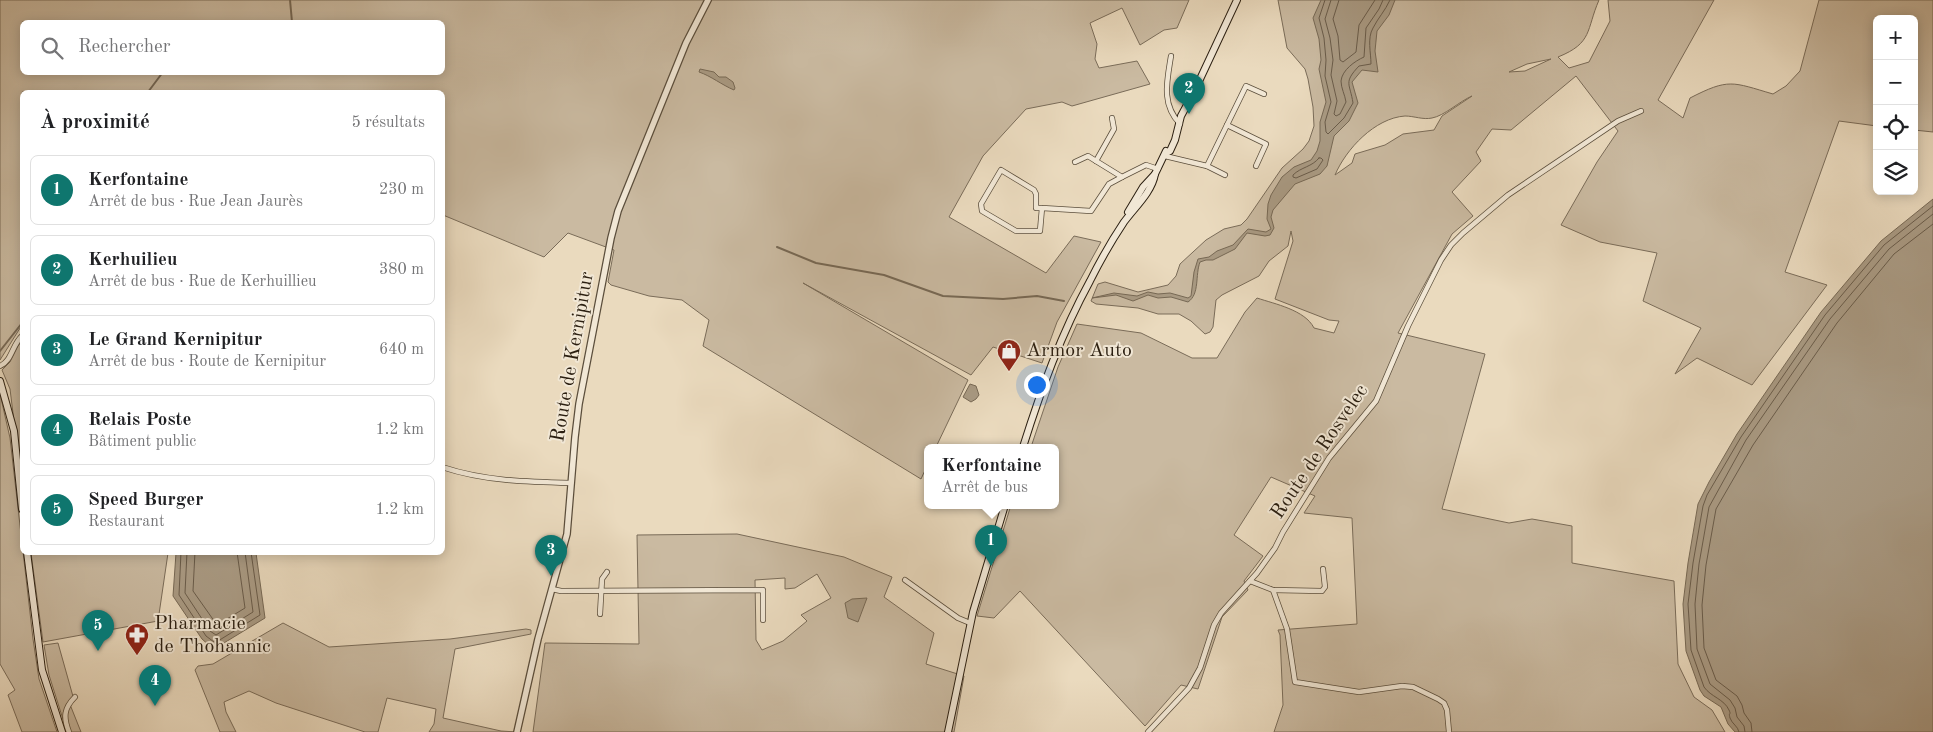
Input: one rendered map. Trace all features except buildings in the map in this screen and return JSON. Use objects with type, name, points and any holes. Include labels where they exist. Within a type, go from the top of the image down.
[{"type":"main road","points":[[1024,444],[1055,354],[1084,292],[1124,222],[1141,201],[1165,155],[1170,151],[1180,122],[1185,118],[1194,92],[1238,0]]},
{"type":"main road","points":[[0,381],[14,431],[20,490]]},
{"type":"main road","points":[[948,732],[970,623],[1004,509]]},
{"type":"main road","points":[[27,555],[38,646],[45,684],[62,732]]},
{"type":"street","name":"Route de Kernipitur","points":[[517,732],[538,639],[567,534],[579,404],[603,276],[618,211],[686,43],[708,0]]},
{"type":"street","points":[[1171,56],[1165,89],[1172,116],[1180,122]]},
{"type":"street","points":[[1206,166],[1246,86],[1264,94]]},
{"type":"street","name":"Route de Rosvelec","points":[[1148,732],[1189,688],[1200,668],[1214,625],[1221,613],[1250,581],[1275,548],[1283,532],[1330,458],[1376,401],[1408,326],[1441,260],[1451,245],[1463,232],[1508,195],[1618,122],[1641,111]]},
{"type":"street","points":[[1096,161],[1114,129],[1112,118]]},
{"type":"street","points":[[1227,125],[1266,144],[1256,166]]},
{"type":"street","points":[[1165,155],[1206,166],[1225,175]]},
{"type":"street","points":[[1075,162],[1088,156],[1122,178]]},
{"type":"street","points":[[1042,208],[1040,232],[1016,231],[982,211],[980,204],[1002,170],[1034,190],[1036,194],[1036,208],[1042,208],[1091,211],[1109,184],[1146,165],[1156,171]]},
{"type":"street","points":[[0,366],[9,360],[13,347],[20,338]]},
{"type":"street","points":[[445,468],[466,475],[492,479],[571,483]]},
{"type":"street","points":[[1250,581],[1273,590],[1322,591],[1325,587],[1323,569]]},
{"type":"street","points":[[600,614],[602,579],[607,572]]},
{"type":"street","points":[[905,580],[958,618],[970,623]]},
{"type":"street","points":[[552,589],[561,591],[764,590],[763,620]]},
{"type":"street","points":[[1273,590],[1288,635],[1294,682],[1356,692],[1402,686],[1413,687],[1444,704],[1448,713],[1449,732]]},
{"type":"street","points":[[69,732],[65,715],[66,708],[75,697]]},
{"type":"shaded area","points":[[0,0],[1189,0],[1177,28],[1164,30],[1140,45],[1122,8],[1090,23],[1097,44],[1095,59],[1099,68],[1137,61],[1150,84],[1072,106],[1062,102],[1026,109],[983,156],[949,217],[1046,273],[1074,236],[1101,242],[1057,322],[1042,363],[993,347],[971,375],[803,283],[968,380],[937,444],[924,444],[924,472],[921,479],[703,346],[709,320],[682,300],[649,296],[611,285],[608,282],[614,250],[568,233],[544,257],[445,216],[445,90],[20,90],[20,328],[0,360]]},
{"type":"shaded area","points":[[1278,0],[1336,0],[1337,12],[1320,165],[1340,0],[1599,0],[1590,28],[1583,41],[1569,52],[1558,57],[1569,68],[1589,62],[1610,21],[1608,0],[1714,0],[1658,100],[1683,118],[1690,98],[1714,87],[1731,84],[1773,94],[1786,86],[1800,71],[1819,0],[1933,0],[1933,132],[1918,130],[1918,15],[1873,15],[1873,125],[1839,121],[1785,272],[1827,285],[1752,385],[1697,358],[1675,374],[1701,328],[1643,301],[1657,253],[1600,242],[1561,225],[1597,162],[1618,131],[1576,76],[1511,130],[1492,129],[1476,152],[1481,161],[1452,192],[1473,216],[1452,234],[1398,333],[1485,354],[1442,509],[1509,523],[1532,519],[1572,526],[1572,563],[1674,581],[1678,664],[1694,697],[1712,710],[1725,732],[1274,732],[1283,705],[1280,635],[1278,630],[1357,624],[1352,518],[1304,513],[1315,496],[1271,477],[1234,535],[1263,556],[1244,581],[1248,590],[1222,617],[1198,689],[1181,685],[1145,726],[1020,591],[994,618],[977,616],[1010,509],[1059,509],[1059,444],[1032,444],[1058,367],[1077,324],[1141,333],[1192,358],[1217,358],[1245,312],[1257,298],[1297,312],[1310,322],[1314,328],[1334,333],[1339,321],[1329,320],[1275,299],[1293,241],[1291,231],[1288,246],[1269,261],[1259,276],[1216,300],[1213,327],[1210,332],[1205,334],[1191,321],[1179,314],[1158,314],[1138,308],[1096,304],[1091,301],[1098,284],[1105,282],[1138,292],[1168,285],[1176,276],[1180,264],[1206,240],[1224,229],[1241,225],[1247,219],[1282,168],[1309,141],[1314,126],[1305,69],[1287,48]],"holes":[[[1551,59],[1525,71],[1509,72],[1527,64]],[[1472,96],[1442,116],[1434,130],[1403,134],[1385,145],[1355,154],[1352,163],[1335,175],[1354,145],[1383,122],[1405,116],[1425,119],[1437,117]]]},
{"type":"shaded area","points":[[20,344],[20,469],[10,389],[2,370],[10,362]]},
{"type":"shaded area","points":[[0,394],[10,438],[20,525],[20,555],[23,555],[39,679],[57,732],[22,732],[8,695],[15,690],[0,664]]},
{"type":"shaded area","points":[[737,534],[844,557],[892,577],[884,597],[934,633],[926,664],[964,676],[954,732],[533,732],[545,643],[639,644],[637,535]],"holes":[[[817,574],[831,598],[801,615],[807,621],[783,641],[762,650],[756,640],[755,580],[785,578],[785,589],[795,588]]]},
{"type":"shaded area","points":[[31,555],[168,555],[158,621],[43,642]]},
{"type":"shaded area","points":[[283,623],[329,647],[450,639],[526,629],[531,630],[531,634],[455,649],[443,718],[501,731],[517,732],[429,732],[434,724],[436,709],[387,698],[378,732],[365,732],[276,703],[249,691],[224,702],[226,712],[236,732],[220,732],[195,670],[198,666],[213,664]]},
{"type":"shaded area","points":[[58,643],[74,700],[69,702],[81,732],[67,732],[49,675],[44,645]]},
{"type":"water","points":[[1321,0],[1395,0],[1389,15],[1377,31],[1375,51],[1378,72],[1362,70],[1352,82],[1358,103],[1349,121],[1334,136],[1327,166],[1320,174],[1295,184],[1273,210],[1271,217],[1274,228],[1270,235],[1247,233],[1235,249],[1213,260],[1200,262],[1196,289],[1192,299],[1188,302],[1171,297],[1158,298],[1148,295],[1133,301],[1116,295],[1092,298],[1114,293],[1137,296],[1148,292],[1158,294],[1170,293],[1188,298],[1191,296],[1194,272],[1198,259],[1209,257],[1217,251],[1233,245],[1248,229],[1266,232],[1271,229],[1267,219],[1271,195],[1282,177],[1294,167],[1311,160],[1317,151],[1320,141],[1320,122],[1326,102],[1319,69],[1321,60],[1319,39],[1313,18]]},
{"type":"water","points":[[700,69],[714,72],[719,77],[726,77],[733,82],[734,90],[699,72]]},
{"type":"water","points":[[1933,199],[1933,732],[1735,732],[1728,724],[1721,707],[1704,696],[1700,690],[1686,651],[1683,604],[1698,504],[1737,434],[1821,312],[1881,241]]},
{"type":"water","points":[[970,384],[976,386],[979,395],[971,402],[963,397]]},
{"type":"water","points":[[176,555],[256,555],[265,618],[219,646],[211,647],[202,639],[173,596]]},
{"type":"water","points":[[867,598],[858,622],[848,618],[845,603],[852,599]]},
{"type":"waterway","points":[[290,0],[292,20]]},
{"type":"waterway","points":[[150,90],[161,75]]},
{"type":"waterway","points":[[777,247],[816,263],[884,275],[943,296],[1003,299],[1037,296],[1064,301]]},
{"type":"waterway","points":[[0,351],[20,326]]},
{"type":"place","name":"Kerhuilieu","points":[[1189,114]]},
{"type":"place","name":"Armor Auto","points":[[1009,372]]},
{"type":"place","name":"Kerfontaine","points":[[991,566]]},
{"type":"place","name":"Le Grand Kernipitur","points":[[551,576]]},
{"type":"place","name":"Speed Burger","points":[[98,651]]},
{"type":"place","name":"Pharmacie de Thohannic","points":[[137,656]]},
{"type":"place","name":"Relais Poste","points":[[155,706]]}]
